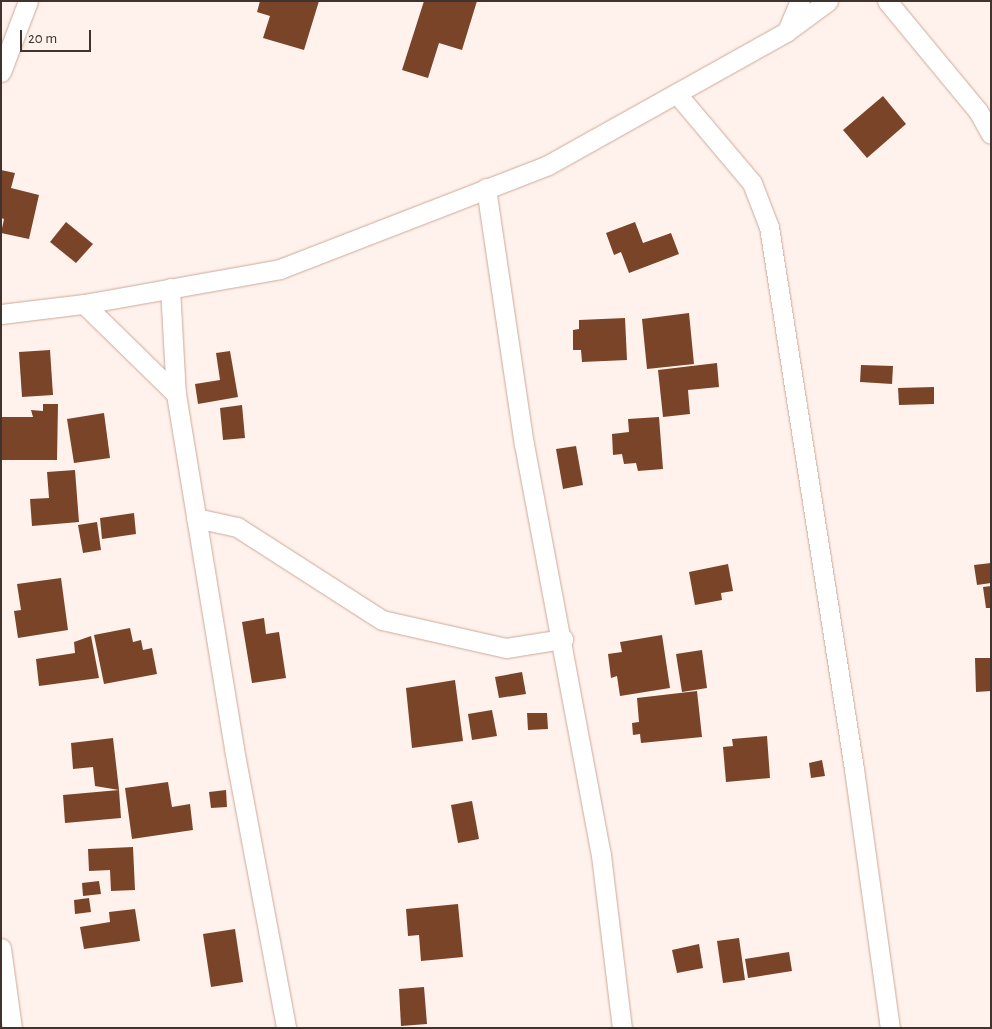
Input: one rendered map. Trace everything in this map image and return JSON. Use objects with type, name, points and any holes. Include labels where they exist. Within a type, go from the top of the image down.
[{"type":"street","points":[[1,72],[28,1]]},
{"type":"street","points":[[786,32],[800,1]]},
{"type":"street","points":[[1,314],[84,304],[280,269],[548,165],[786,32],[828,1]]},
{"type":"street","points":[[887,1],[978,111],[991,134]]},
{"type":"street","points":[[676,94],[752,183],[769,227],[854,769],[890,1028]]},
{"type":"street","points":[[486,188],[524,444],[563,639],[600,854],[622,1028]]},
{"type":"street","points":[[170,288],[176,394],[234,749],[286,1028]]},
{"type":"street","points":[[84,304],[176,394]]},
{"type":"street","points":[[196,518],[237,527],[382,620],[506,648],[563,639]]},
{"type":"street","points":[[1,948],[12,1028]]},
{"type":"building","points":[[260,1],[319,1],[304,50],[263,38],[270,16],[257,12]]},
{"type":"building","points":[[424,1],[477,1],[462,50],[439,43],[428,78],[402,70]]},
{"type":"building","points":[[883,96],[906,124],[867,158],[843,130]]},
{"type":"building","points":[[1,170],[15,173],[11,188],[39,195],[29,239],[1,233],[4,219],[1,218]]},
{"type":"building","points":[[66,222],[93,244],[76,263],[50,242]]},
{"type":"building","points":[[635,222],[643,243],[671,233],[679,254],[629,273],[621,252],[614,255],[606,233]]},
{"type":"building","points":[[689,313],[694,364],[647,369],[642,319]]},
{"type":"building","points":[[625,318],[627,360],[582,362],[581,350],[573,350],[573,330],[579,329],[579,320]]},
{"type":"building","points":[[50,350],[53,395],[22,397],[19,352]]},
{"type":"building","points":[[230,351],[238,397],[198,404],[195,384],[220,380],[216,353]]},
{"type":"building","points":[[717,363],[719,387],[688,390],[690,414],[663,417],[658,370]]},
{"type":"building","points":[[861,365],[893,366],[892,384],[860,382]]},
{"type":"building","points":[[934,387],[934,404],[899,405],[898,388]]},
{"type":"building","points":[[43,404],[58,404],[57,460],[1,460],[1,417],[33,417],[31,410],[43,411]]},
{"type":"building","points":[[242,405],[245,438],[223,440],[220,408]]},
{"type":"building","points":[[104,413],[110,458],[74,463],[67,419]]},
{"type":"building","points":[[659,417],[663,469],[638,471],[636,463],[624,464],[622,454],[613,455],[612,434],[629,432],[628,419]]},
{"type":"building","points":[[576,446],[583,485],[563,489],[556,449]]},
{"type":"building","points":[[75,470],[79,522],[32,526],[30,499],[49,498],[47,472]]},
{"type":"building","points":[[134,513],[136,534],[102,539],[100,518]]},
{"type":"building","points":[[97,522],[101,550],[83,553],[78,525]]},
{"type":"building","points":[[991,563],[991,583],[977,585],[974,565]]},
{"type":"building","points":[[728,564],[733,591],[721,593],[722,600],[695,605],[689,572]]},
{"type":"building","points":[[61,578],[68,630],[18,638],[14,611],[21,610],[17,584]]},
{"type":"building","points":[[991,586],[991,608],[986,608],[983,587]]},
{"type":"building","points":[[264,618],[266,634],[279,632],[286,678],[252,683],[242,622]]},
{"type":"building","points":[[130,628],[133,642],[141,640],[143,650],[152,648],[157,674],[104,684],[94,635]]},
{"type":"building","points":[[662,635],[670,688],[620,696],[617,676],[611,678],[608,654],[622,652],[620,642]]},
{"type":"building","points":[[91,636],[99,678],[39,686],[36,659],[75,653],[74,642]]},
{"type":"building","points":[[702,650],[707,688],[682,692],[676,654]]},
{"type":"building","points":[[975,658],[991,658],[991,691],[976,692]]},
{"type":"building","points":[[522,672],[526,694],[499,698],[495,677]]},
{"type":"building","points":[[455,680],[463,741],[412,748],[406,688]]},
{"type":"building","points":[[697,691],[702,737],[641,743],[640,734],[633,735],[632,723],[639,722],[637,698]]},
{"type":"building","points":[[492,710],[497,736],[472,740],[468,714]]},
{"type":"building","points":[[527,713],[547,713],[548,729],[528,730]]},
{"type":"building","points":[[767,736],[770,778],[726,782],[723,747],[733,746],[732,739]]},
{"type":"building","points":[[113,738],[119,790],[95,786],[93,767],[73,769],[71,743]]},
{"type":"building","points":[[822,760],[825,776],[811,778],[809,763]]},
{"type":"building","points":[[168,782],[172,807],[190,804],[193,830],[132,839],[125,788]]},
{"type":"building","points":[[119,790],[121,818],[65,823],[63,795]]},
{"type":"building","points":[[226,790],[227,807],[211,808],[209,792]]},
{"type":"building","points":[[472,801],[479,839],[458,843],[451,805]]},
{"type":"building","points":[[133,847],[135,890],[111,891],[110,870],[89,871],[88,849]]},
{"type":"building","points":[[99,881],[101,894],[83,896],[82,883]]},
{"type":"building","points":[[89,898],[91,912],[75,914],[74,900]]},
{"type":"building","points":[[458,904],[463,957],[421,961],[419,935],[408,936],[406,909]]},
{"type":"building","points":[[135,909],[140,941],[84,949],[80,927],[110,922],[109,912]]},
{"type":"building","points":[[235,929],[243,982],[211,987],[203,934]]},
{"type":"building","points":[[739,938],[745,980],[723,983],[717,941]]},
{"type":"building","points":[[699,944],[703,968],[677,973],[672,950]]},
{"type":"building","points":[[789,952],[792,971],[748,978],[745,959]]},
{"type":"building","points":[[424,987],[427,1024],[401,1026],[399,989]]}]
